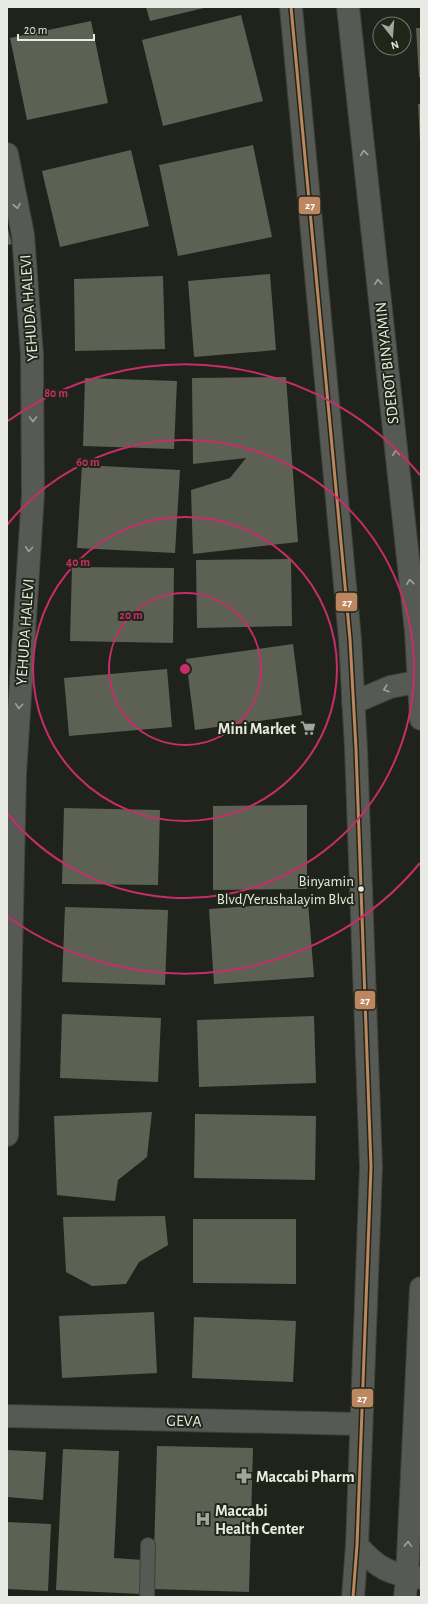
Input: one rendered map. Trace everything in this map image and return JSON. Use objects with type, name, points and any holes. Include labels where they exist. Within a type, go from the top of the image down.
[{"type":"main road","points":[[291,7],[349,631],[357,757],[371,1167],[354,1588],[341,1597]]},
{"type":"main road","name":"SDEROT BINYAMIN","points":[[348,7],[417,616],[421,719]]},
{"type":"main road","name":"YEHUDA HALEVI","points":[[7,154],[24,243],[32,354],[33,470],[33,494],[15,774],[7,1135]]},
{"type":"main road","points":[[353,703],[390,687],[420,681]]},
{"type":"main road","points":[[356,1545],[370,1560],[384,1570],[411,1584],[421,1288]]},
{"type":"main road","name":"GEVA","points":[[7,1416],[361,1424]]},
{"type":"lane","points":[[147,1597],[148,1544]]},
{"type":"building","points":[[146,7],[204,7],[204,8],[150,21]]},
{"type":"building","points":[[241,15],[263,101],[163,126],[142,40]]},
{"type":"building","points":[[91,21],[108,103],[27,120],[10,38]]},
{"type":"building","points":[[416,28],[421,28],[421,77],[419,77]]},
{"type":"building","points":[[418,104],[421,104],[421,142],[420,142]]},
{"type":"building","points":[[253,145],[272,237],[178,256],[159,165]]},
{"type":"building","points":[[131,150],[149,226],[60,247],[42,171]]},
{"type":"building","points":[[7,225],[12,244],[7,245]]},
{"type":"building","points":[[270,274],[276,350],[194,357],[188,281]]},
{"type":"building","points":[[163,276],[165,349],[75,351],[74,279]]},
{"type":"building","points":[[286,377],[298,542],[193,554],[191,490],[230,478],[246,458],[193,464],[192,378]]},
{"type":"building","points":[[85,378],[177,381],[174,449],[83,446]]},
{"type":"building","points":[[82,465],[180,470],[175,553],[77,548]]},
{"type":"building","points":[[291,559],[292,626],[197,628],[196,560]]},
{"type":"building","points":[[72,567],[174,568],[173,643],[70,641]]},
{"type":"building","points":[[293,644],[302,715],[195,730],[186,659]]},
{"type":"building","points":[[167,669],[172,727],[69,736],[64,678]]},
{"type":"building","points":[[307,805],[307,889],[213,890],[213,806]]},
{"type":"building","points":[[64,808],[160,810],[158,885],[62,884]]},
{"type":"building","points":[[308,902],[314,977],[214,984],[209,909]]},
{"type":"building","points":[[65,907],[168,910],[165,985],[62,982]]},
{"type":"building","points":[[62,1014],[161,1018],[158,1082],[60,1078]]},
{"type":"building","points":[[314,1016],[316,1083],[199,1087],[197,1020]]},
{"type":"building","points":[[152,1112],[147,1157],[118,1180],[115,1201],[57,1195],[54,1116]]},
{"type":"building","points":[[195,1114],[316,1116],[315,1180],[194,1178]]},
{"type":"building","points":[[165,1216],[168,1245],[139,1262],[126,1284],[92,1286],[66,1272],[63,1217]]},
{"type":"building","points":[[193,1219],[296,1219],[296,1284],[193,1283]]},
{"type":"building","points":[[154,1312],[157,1373],[62,1378],[59,1316]]},
{"type":"building","points":[[194,1317],[296,1321],[293,1382],[192,1378]]},
{"type":"building","name":"Maccabi Health Center","points":[[157,1446],[253,1448],[249,1592],[153,1589]]},
{"type":"building","points":[[63,1449],[119,1451],[114,1558],[143,1560],[141,1594],[56,1590]]},
{"type":"building","points":[[7,1450],[46,1452],[43,1500],[7,1497]]},
{"type":"building","points":[[7,1522],[51,1524],[48,1591],[7,1589]]},
{"type":"transit line","name":"27","points":[[291,7],[350,639],[356,749],[371,1167],[357,1545],[353,1597]]},
{"type":"place","name":"Mini Market","points":[[308,728]]},
{"type":"place","name":"Binyamin Blvd/Yerushalayim Blvd","points":[[361,889]]},
{"type":"place","name":"Maccabi Pharm","points":[[244,1476]]},
{"type":"place","name":"Maccabi Health Center","points":[[203,1519]]}]
